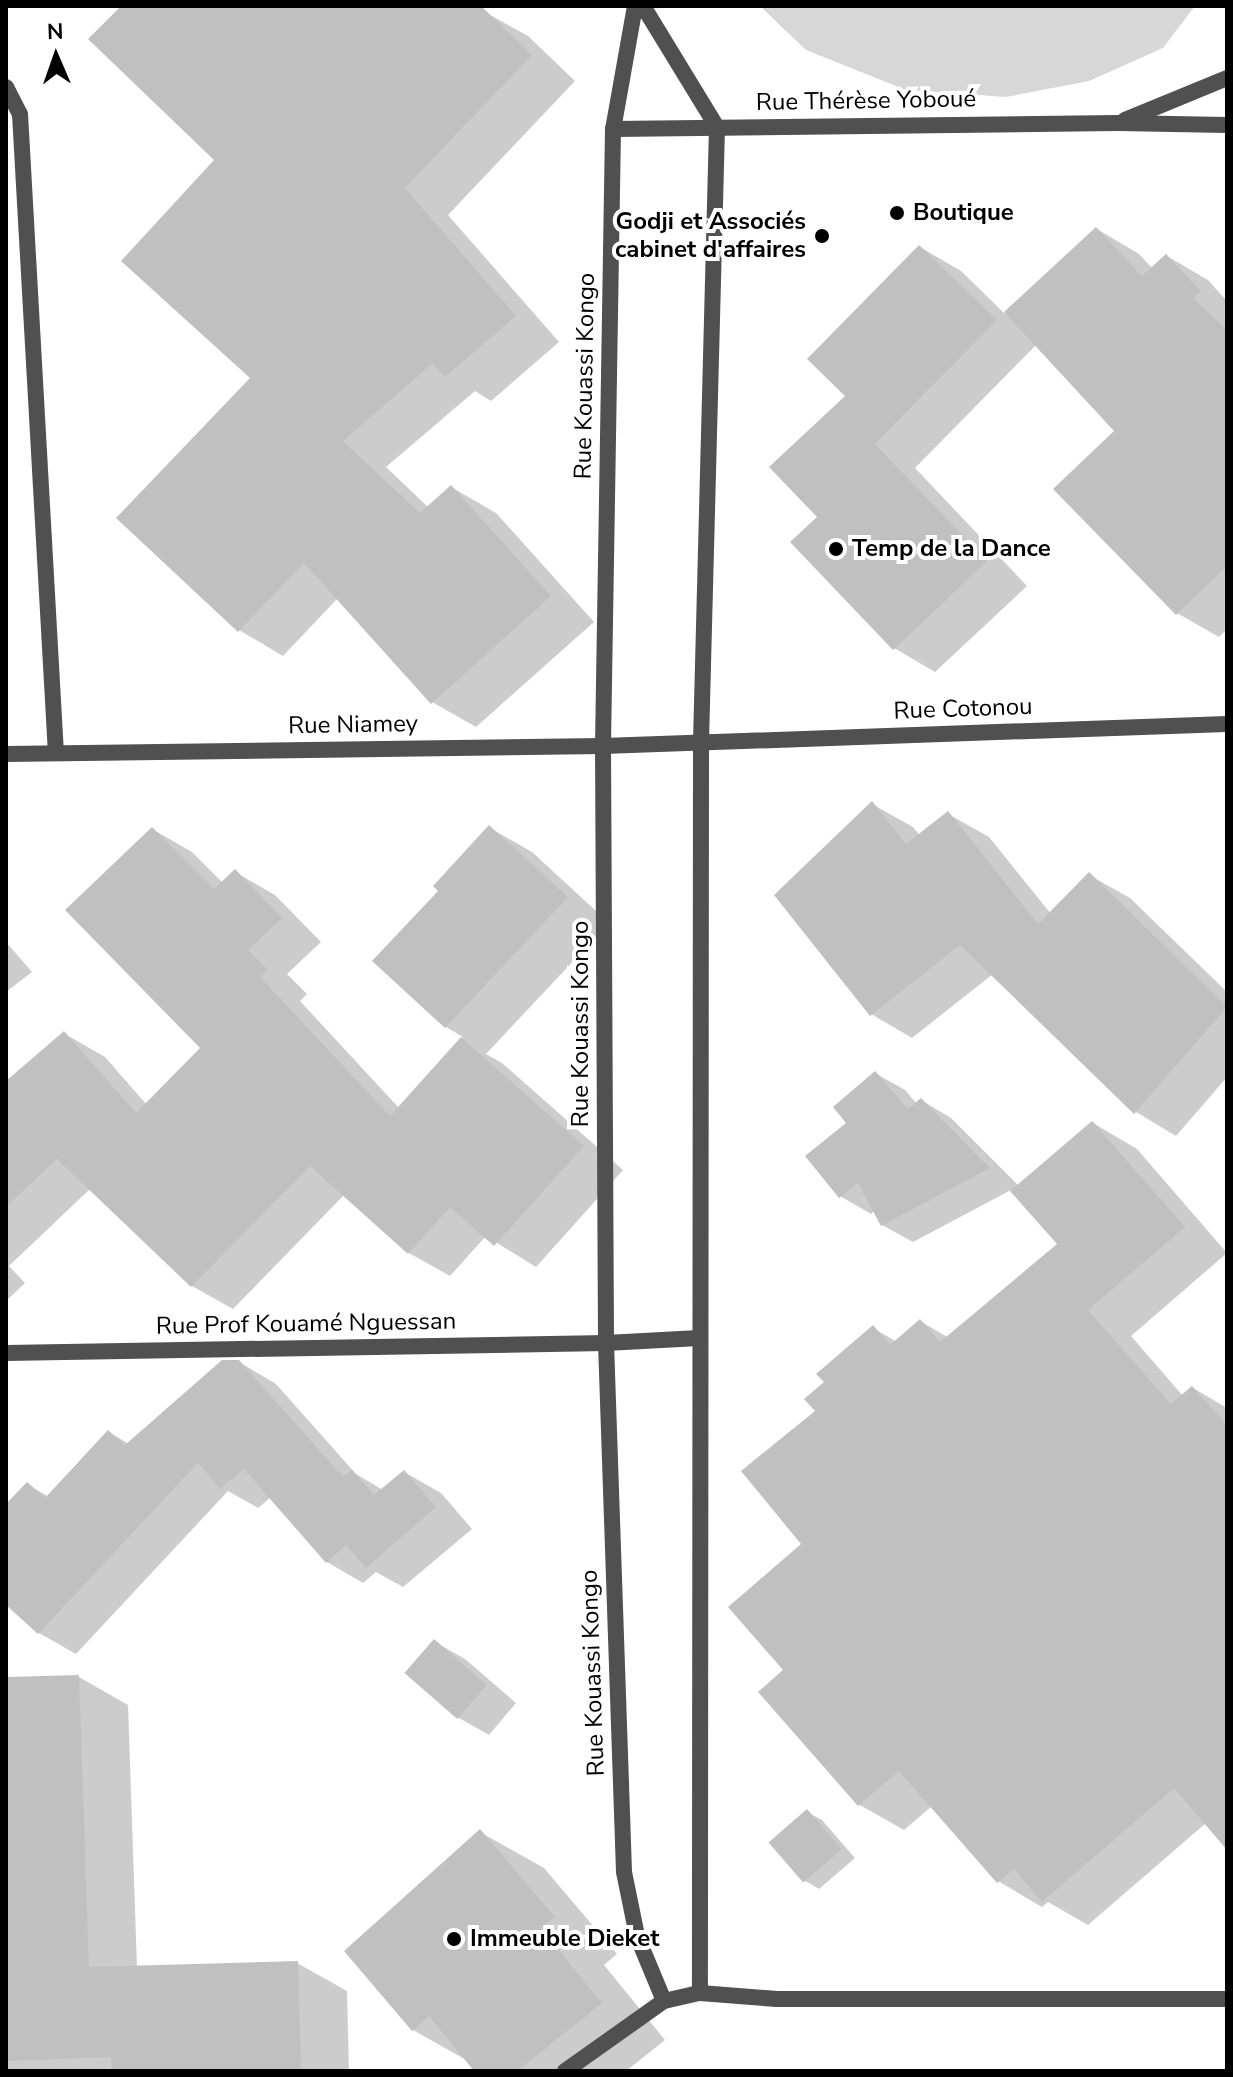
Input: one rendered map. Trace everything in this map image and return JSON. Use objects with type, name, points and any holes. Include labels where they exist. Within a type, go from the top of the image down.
[{"type":"street","name":"Rue Kouassi Kongo","points":[[635,6],[613,129],[603,746],[606,1343],[624,1872],[637,1936],[664,2001]]},
{"type":"street","points":[[643,6],[717,127],[701,743],[700,1993]]},
{"type":"street","name":"Rue Thérèse Yoboué","points":[[1118,123],[1227,78]]},
{"type":"street","points":[[6,87],[20,114],[56,753]]},
{"type":"street","name":"Rue Thérèse Yoboué","points":[[613,129],[1118,123],[1227,125]]},
{"type":"street","name":"Rue Cotonou","points":[[701,743],[1227,724]]},
{"type":"street","name":"Rue Niamey","points":[[6,754],[701,743]]},
{"type":"street","name":"Rue Prof Kouamé Nguessan","points":[[6,1353],[606,1343],[699,1338]]},
{"type":"street","points":[[565,2071],[664,2001],[700,1993],[777,1999],[1227,1999]]},
{"type":"shaded area","points":[[760,6],[1195,6],[1163,48],[1089,81],[1006,97],[906,90],[806,50]]},
{"type":"building","points":[[121,6],[481,6],[532,55],[405,188],[516,316],[445,377],[433,363],[343,441],[420,513],[451,485],[551,596],[431,704],[304,563],[238,632],[116,518],[250,378],[121,261],[214,160],[88,39]]},
{"type":"building","points":[[1096,227],[1142,276],[1166,254],[1201,291],[1193,298],[1227,330],[1227,566],[1176,615],[1053,489],[1114,431],[1004,312]]},
{"type":"building","points":[[919,245],[997,320],[875,444],[987,561],[893,650],[790,542],[817,517],[769,467],[845,396],[807,359]]},
{"type":"building","points":[[872,801],[906,844],[948,811],[1038,924],[1089,872],[1227,1007],[1134,1114],[960,945],[870,1016],[774,895]]},
{"type":"building","points":[[489,825],[568,897],[445,1028],[372,961],[438,891],[433,886]]},
{"type":"building","points":[[152,827],[214,889],[235,869],[282,918],[248,950],[268,970],[260,977],[390,1116],[461,1037],[584,1146],[494,1246],[450,1207],[408,1254],[310,1166],[191,1287],[57,1159],[6,1207],[6,1081],[64,1031],[136,1113],[200,1048],[65,910]]},
{"type":"building","points":[[875,1071],[908,1109],[921,1098],[990,1168],[881,1226],[858,1183],[839,1198],[805,1156],[846,1123],[833,1107]]},
{"type":"building","points":[[1092,1121],[1185,1227],[1088,1310],[1171,1404],[1192,1386],[1227,1425],[1227,1850],[1174,1788],[1042,1902],[1014,1869],[997,1883],[899,1771],[858,1806],[758,1692],[783,1670],[728,1607],[801,1544],[741,1471],[815,1411],[804,1399],[824,1382],[816,1374],[873,1325],[890,1345],[920,1319],[940,1342],[1057,1244],[1010,1191]]},
{"type":"building","points":[[222,1360],[239,1360],[343,1477],[352,1470],[374,1495],[404,1470],[436,1507],[366,1568],[346,1545],[326,1563],[244,1469],[220,1489],[198,1463],[38,1634],[6,1605],[6,1504],[27,1482],[45,1498],[108,1430],[125,1445]]},
{"type":"building","points":[[434,1639],[487,1685],[457,1719],[404,1673]]},
{"type":"building","points":[[79,1675],[89,1967],[298,1961],[301,2071],[112,2071],[111,2057],[6,2061],[6,1677]]},
{"type":"building","points":[[807,1809],[842,1849],[803,1882],[769,1842]]},
{"type":"building","name":"Immeuble Dieket","points":[[480,1829],[555,1917],[541,1928],[602,2003],[517,2071],[474,2071],[429,2016],[412,2031],[344,1951]]},
{"type":"place","name":"Boutique","points":[[897,213]]},
{"type":"place","name":"Godji et Associés cabinet d'affaires","points":[[822,236]]},
{"type":"place","name":"Temp de la Dance","points":[[836,549]]},
{"type":"place","name":"Immeuble Dieket","points":[[454,1939]]}]
